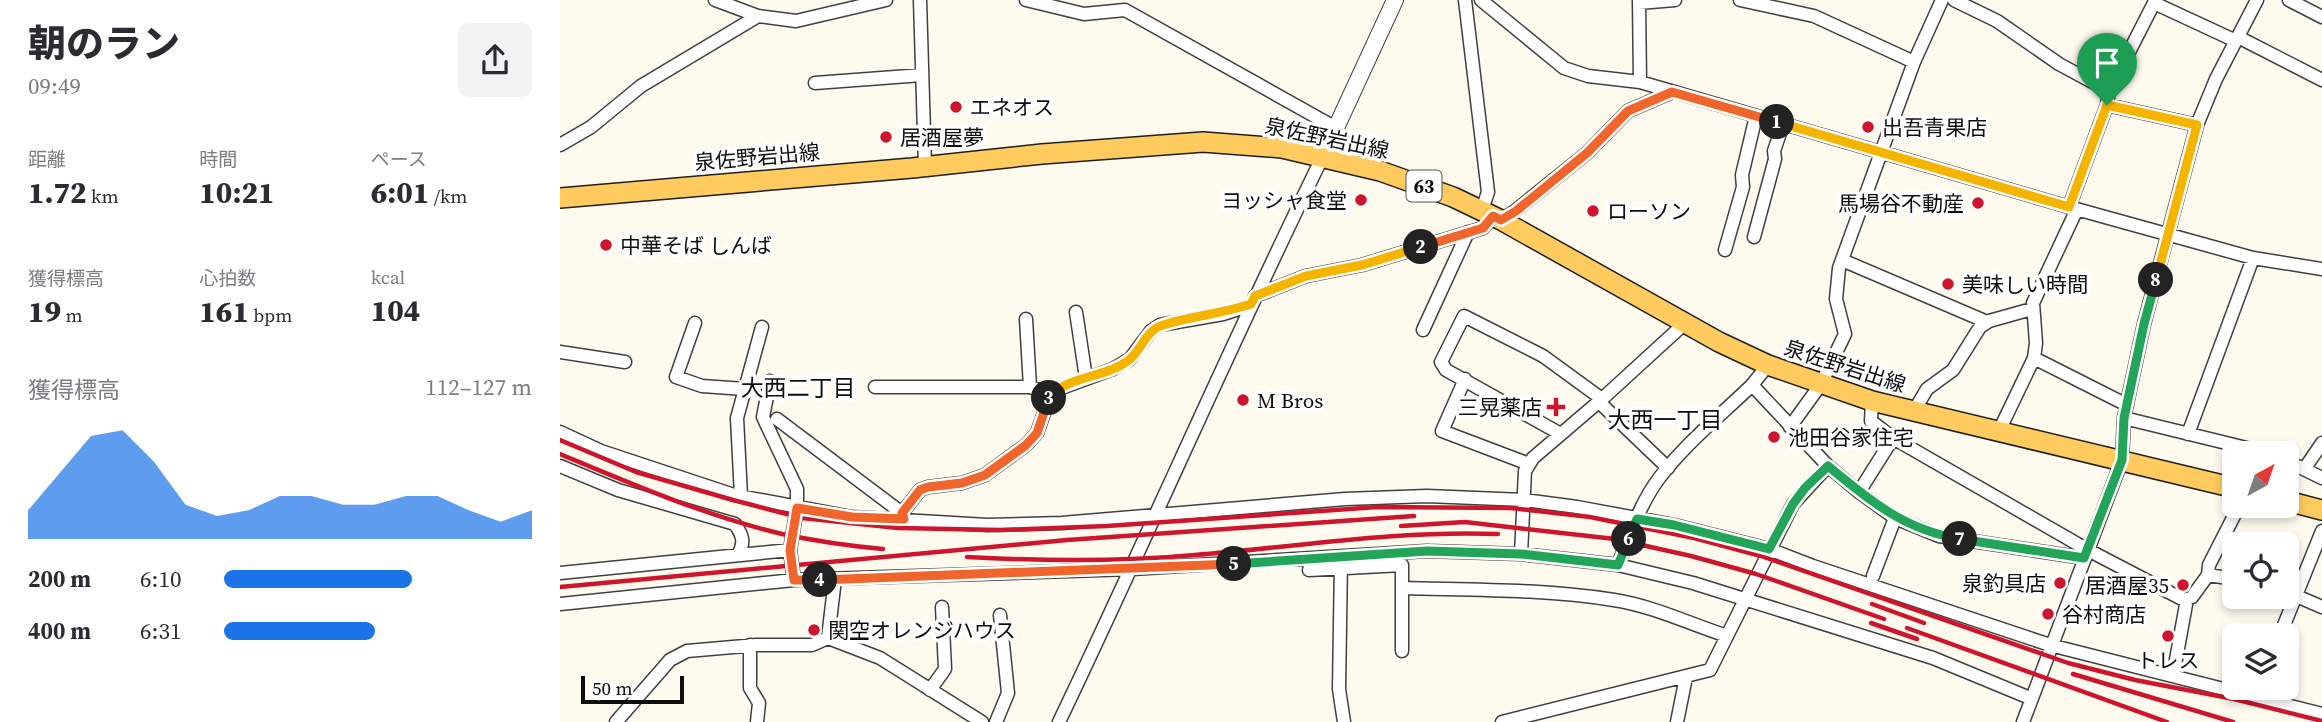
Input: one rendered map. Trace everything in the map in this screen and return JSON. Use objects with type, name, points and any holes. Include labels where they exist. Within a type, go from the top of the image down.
[{"type":"main road","name":"泉佐野岩出線","points":[[560,198],[1203,142],[1282,148],[1380,171],[1453,197],[1492,215],[1684,324],[1768,365],[1821,384],[1872,401],[2222,485]]},
{"type":"main road","points":[[2300,504],[2322,510]]},
{"type":"street","points":[[715,0],[758,16],[796,21],[887,0]]},
{"type":"street","points":[[920,0],[925,166]]},
{"type":"street","points":[[1026,0],[1084,14],[1127,5],[1336,128]]},
{"type":"street","points":[[1059,722],[1132,569],[1253,300],[1395,0]]},
{"type":"street","points":[[903,516],[920,490],[962,483],[985,475],[1026,445],[1037,433],[1052,394],[1067,384],[1113,369],[1130,359],[1151,331],[1160,325],[1223,314],[1306,276],[1362,265],[1483,228],[1492,215],[1465,0]]},
{"type":"street","points":[[1481,0],[1564,68],[1588,76],[1640,82],[2253,258],[2322,269]]},
{"type":"street","points":[[1640,82],[1639,2],[1675,0]]},
{"type":"street","points":[[1740,0],[1814,16],[1914,62]]},
{"type":"street","points":[[1790,427],[1821,384],[1846,334],[1836,299],[1839,268],[1914,62],[1942,0]]},
{"type":"street","points":[[1954,0],[1969,3],[2059,64],[2109,91]]},
{"type":"street","points":[[2027,720],[2030,698],[2122,460],[2125,411],[2144,324],[2197,125],[2216,79],[2257,0]]},
{"type":"street","points":[[2289,0],[2322,17]]},
{"type":"street","points":[[1999,431],[2034,358],[2036,342],[2032,309],[2073,208],[2107,105],[2109,91],[2154,1],[2322,80]]},
{"type":"street","points":[[560,145],[591,127],[641,86],[758,16]]},
{"type":"street","points":[[816,83],[922,75]]},
{"type":"street","points":[[1492,215],[1516,211],[1587,153],[1628,111],[1672,92]]},
{"type":"street","points":[[2107,105],[2197,125]]},
{"type":"street","points":[[1725,250],[1743,187],[1742,175],[1756,116]]},
{"type":"street","points":[[1754,237],[1774,150],[1783,124]]},
{"type":"street","points":[[1423,330],[1468,232]]},
{"type":"street","points":[[2188,434],[2253,258]]},
{"type":"street","points":[[1842,260],[1987,322]]},
{"type":"street","points":[[1914,411],[1927,389],[1953,370],[1973,335],[1987,322],[2032,309]]},
{"type":"street","points":[[1076,312],[1086,378]]},
{"type":"street","points":[[1559,433],[1446,370],[1441,362],[1464,316],[1543,356],[1601,400],[1668,468]]},
{"type":"street","points":[[1026,318],[1030,387]]},
{"type":"street","points":[[695,323],[676,377],[702,386],[745,388]]},
{"type":"street","points":[[1521,554],[1525,471],[1529,464],[1559,433],[1601,400],[1684,324]]},
{"type":"street","points":[[741,496],[737,418],[762,327]]},
{"type":"street","points":[[560,352],[625,362]]},
{"type":"street","points":[[2034,358],[2125,411],[2188,434],[2222,442]]},
{"type":"street","points":[[1618,565],[1637,519],[1659,478],[1752,385],[1768,365]]},
{"type":"street","points":[[1465,379],[1442,432],[1529,464]]},
{"type":"street","points":[[769,381],[762,417],[797,489],[797,508],[790,550],[794,580]]},
{"type":"street","points":[[1752,385],[1828,466],[1895,518],[1939,536],[2086,554]]},
{"type":"street","points":[[875,387],[1030,387],[1052,394]]},
{"type":"street","points":[[1872,401],[1871,421],[1893,438],[2086,554],[2184,600],[2192,597],[2208,575],[2209,565],[2233,518]]},
{"type":"street","points":[[777,419],[903,516]]},
{"type":"street","points":[[560,432],[663,473],[741,496],[852,517],[903,516],[987,525],[1062,523],[1345,499],[1427,496],[1524,500],[1577,506],[1674,525],[1769,549],[2050,645],[2173,676],[2222,685]]},
{"type":"street","points":[[1859,492],[1893,438]]},
{"type":"street","points":[[2305,468],[2322,443]]},
{"type":"street","points":[[560,466],[618,490],[735,524],[743,535],[744,545],[738,555]]},
{"type":"street","points":[[1502,722],[1710,670],[1793,504],[1828,466]]},
{"type":"street","points":[[2300,466],[2322,478]]},
{"type":"street","points":[[1873,576],[1895,518]]},
{"type":"street","points":[[2299,579],[2322,531]]},
{"type":"street","points":[[560,573],[790,550]]},
{"type":"street","points":[[1309,570],[1341,562],[1427,551],[1521,554],[1618,565],[1693,583],[1933,659],[2030,698]]},
{"type":"street","points":[[1341,562],[1339,690],[1344,722]]},
{"type":"street","points":[[560,604],[794,580],[1341,562],[1402,565],[1402,651]]},
{"type":"street","points":[[2208,575],[2222,577]]},
{"type":"street","points":[[828,638],[835,579]]},
{"type":"street","points":[[1403,588],[1535,592],[1615,600],[1649,608],[1727,636]]},
{"type":"street","points":[[2299,596],[2322,607]]},
{"type":"street","points":[[2173,676],[2187,599]]},
{"type":"street","points":[[930,690],[945,669],[942,607]]},
{"type":"street","points":[[996,722],[1008,693],[1000,615]]},
{"type":"street","points":[[616,722],[670,660],[687,651],[750,645],[813,645],[828,638],[880,658],[982,722]]},
{"type":"street","points":[[750,645],[750,688],[760,704],[757,722]]},
{"type":"street","points":[[1677,722],[1686,677]]},
{"type":"street","points":[[2284,700],[2322,714]]},
{"type":"railway","points":[[560,440],[636,472],[802,518],[898,528],[1000,530],[1107,526],[1378,507],[1511,508],[1590,517],[1694,538],[1761,556],[2068,663],[2322,721]]},
{"type":"railway","points":[[560,454],[670,498],[754,527],[807,539],[883,549]]},
{"type":"railway","points":[[560,587],[1067,540],[1414,516]]},
{"type":"railway","points":[[1401,526],[1465,522],[1615,539],[1756,574],[1884,619]]},
{"type":"railway","points":[[967,557],[1138,559],[1422,534],[1498,534]]},
{"type":"railway","points":[[1872,604],[1924,623]]},
{"type":"railway","points":[[1871,623],[1917,639]]},
{"type":"railway","points":[[1907,628],[2167,722]]},
{"type":"railway","points":[[2073,674],[2233,722]]},
{"type":"place","name":"エネオス","points":[[956,107]]},
{"type":"place","name":"出吾青果店","points":[[1868,127]]},
{"type":"place","name":"居酒屋夢","points":[[886,137]]},
{"type":"place","name":"ヨッシャ食堂","points":[[1361,200]]},
{"type":"place","name":"馬場谷不動産","points":[[1978,203]]},
{"type":"place","name":"ローソン","points":[[1593,211]]},
{"type":"place","name":"中華そば しんば","points":[[606,245]]},
{"type":"place","name":"美味しい時間","points":[[1948,284]]},
{"type":"place","name":"M Bros","points":[[1243,400]]},
{"type":"place","name":"三晃薬店","points":[[1556,407]]},
{"type":"place","name":"池田谷家住宅","points":[[1774,437]]},
{"type":"place","name":"泉釣具店","points":[[2060,583]]},
{"type":"place","name":"居酒屋35","points":[[2183,585]]},
{"type":"place","name":"谷村商店","points":[[2048,614]]},
{"type":"place","name":"関空オレンジハウス","points":[[814,630]]},
{"type":"place","name":"トレス","points":[[2168,636]]},
{"type":"district","name":"大西二丁目","points":[[798,388]]},
{"type":"district","name":"大西一丁目","points":[[1665,420]]},
{"type":"route","points":[[1672,92],[2069,207],[2107,105],[2197,125],[2144,324],[2124,418],[2122,460],[2084,558],[1939,536],[1895,518],[1828,466],[1793,504],[1769,549],[1674,525],[1637,519],[1618,565],[1521,554],[1427,551],[1132,569],[794,580],[790,550],[797,508],[852,517],[904,519],[902,513],[920,490],[962,483],[985,475],[1026,445],[1037,433],[1049,399],[1056,390],[1113,369],[1130,359],[1151,331],[1160,325],[1223,314],[1251,304],[1255,296],[1306,276],[1362,265],[1483,228],[1493,216],[1501,220],[1516,211],[1587,153],[1628,111],[1672,92]]}]
